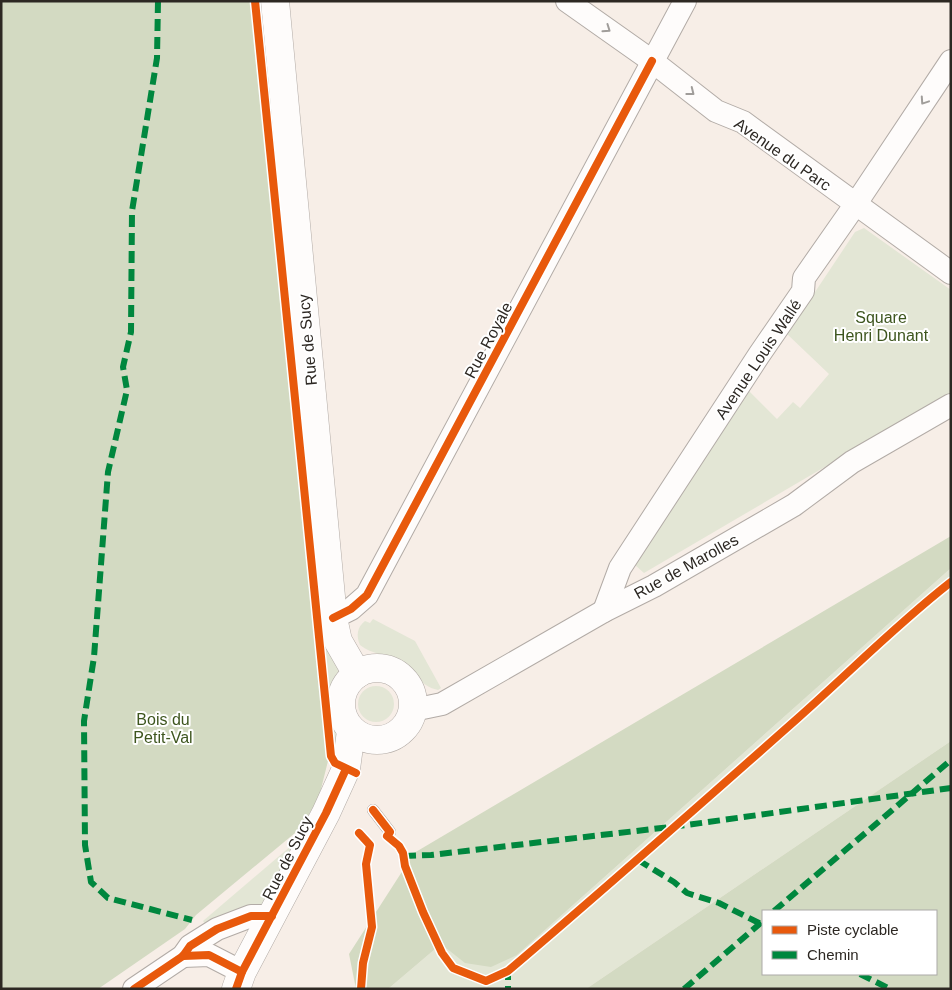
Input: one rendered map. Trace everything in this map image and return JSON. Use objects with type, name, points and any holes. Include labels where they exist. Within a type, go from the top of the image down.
[{"type":"main road","name":"Rue de Sucy","points":[[275,1],[333,618],[338,641],[356,674]]},
{"type":"main road","points":[[380,668],[391,671],[401,677],[409,686],[413,698],[413,710],[402,730],[393,736],[383,740],[362,736],[342,716],[342,692],[356,674],[367,669],[380,668]]},
{"type":"main road","name":"Rue de Sucy","points":[[239,981],[326,813],[347,765],[369,746],[362,736]]},
{"type":"street","name":"Avenue du Parc","points":[[567,1],[652,61],[716,111],[743,122],[951,274]]},
{"type":"street","name":"Rue Royale","points":[[333,618],[350,609],[367,595],[685,1]]},
{"type":"street","name":"Avenue Louis Wallé","points":[[604,611],[620,568],[803,291],[804,278],[856,205],[951,61]]},
{"type":"street","name":"Rue de Marolles","points":[[413,710],[442,704],[604,611],[654,586],[794,505],[852,462],[951,405]]},
{"type":"street","points":[[134,989],[183,956],[190,946],[217,929],[251,916],[272,916]]},
{"type":"street","points":[[183,956],[209,955],[239,981]]},
{"type":"lane","points":[[373,810],[390,832]]},
{"type":"green space","name":"Bois du Petit-Val","points":[[1,1],[255,1],[329,757],[319,797],[301,828],[196,915],[185,929],[98,989],[1,989]]},
{"type":"green space","name":"Square Henri Dunant","points":[[864,228],[951,290],[951,393],[644,573],[635,565],[749,391],[777,419],[793,402],[800,408],[829,374],[787,334],[855,232]]},
{"type":"green space","points":[[951,536],[951,568],[517,955],[491,967],[465,963],[441,944],[388,989],[356,989],[349,954],[414,853]]},
{"type":"green space","points":[[951,568],[951,741],[586,989],[388,989],[441,944],[517,955]]},
{"type":"green space","points":[[373,619],[415,641],[441,688],[438,690],[431,688],[400,661],[369,651],[360,645],[358,635],[362,623],[365,621],[370,623]]},
{"type":"green space","points":[[326,648],[338,668],[339,677],[333,696],[333,712],[341,735],[334,756],[325,660]]},
{"type":"green space","points":[[376,686],[383,687],[389,691],[393,697],[393,711],[389,717],[383,721],[376,722],[369,721],[363,717],[359,711],[358,704],[359,697],[363,691],[369,687]]},
{"type":"green space","points":[[951,741],[951,989],[586,989]]},
{"type":"green space","points":[[298,840],[265,903],[208,928],[203,921]]},
{"type":"marked path","points":[[158,1],[157,58],[132,211],[131,332],[123,367],[127,390],[108,472],[94,657],[84,721],[85,845],[91,882],[108,898],[192,920]]},
{"type":"marked path","points":[[775,910],[951,760]]},
{"type":"marked path","points":[[404,856],[431,855],[687,825],[951,788]]},
{"type":"marked path","points":[[638,860],[674,882],[687,893],[719,903],[762,924]]},
{"type":"marked path","points":[[684,989],[762,922]]},
{"type":"marked path","points":[[508,968],[508,989]]},
{"type":"marked path","points":[[862,975],[890,989]]},
{"type":"cycle path","points":[[255,1],[331,756],[335,763],[356,773]]},
{"type":"cycle path","points":[[333,618],[351,609],[367,595],[652,61]]},
{"type":"cycle path","points":[[373,810],[390,832],[387,836],[399,846],[403,853],[405,866],[442,953],[453,968],[486,981],[508,971],[545,940],[798,718],[911,615],[951,582]]},
{"type":"cycle path","points":[[236,989],[242,972],[326,813],[346,769]]},
{"type":"cycle path","points":[[359,833],[370,845],[366,864],[372,927],[363,963],[361,989]]},
{"type":"cycle path","points":[[134,989],[183,956],[190,946],[217,929],[251,916],[272,916]]},
{"type":"cycle path","points":[[183,956],[209,955],[242,972]]}]
